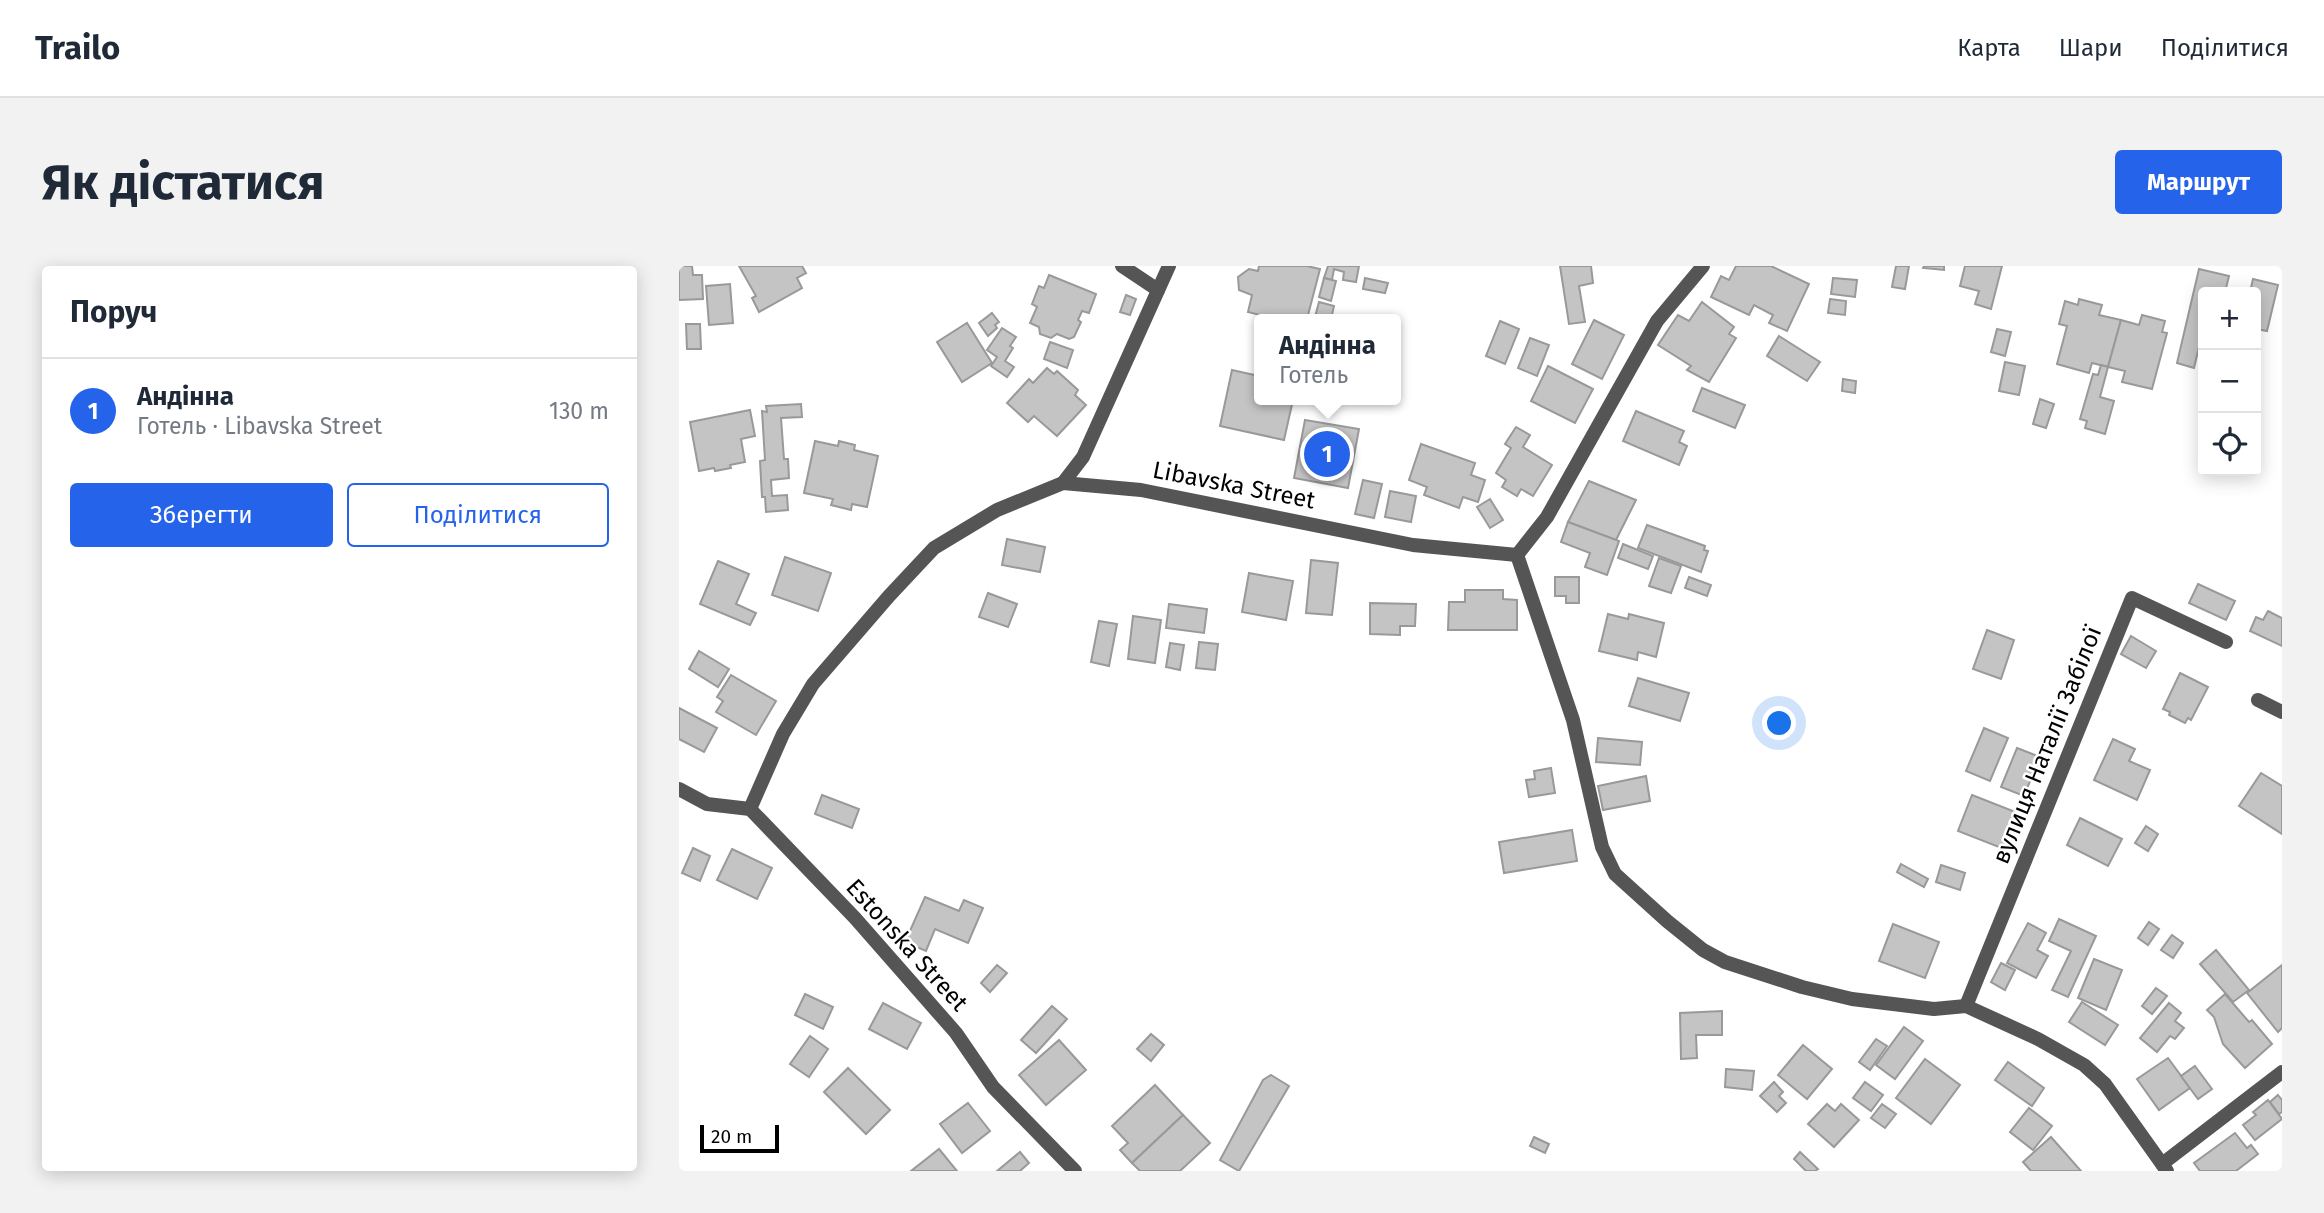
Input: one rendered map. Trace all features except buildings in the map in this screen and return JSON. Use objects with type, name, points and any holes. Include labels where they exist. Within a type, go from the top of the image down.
[{"type":"street","points":[[1122,266],[1158,290]]},
{"type":"street","points":[[1063,483],[1083,457],[1169,266]]},
{"type":"street","points":[[1703,266],[1657,321],[1547,517],[1517,555],[1573,720],[1602,847],[1615,874],[1703,950],[1736,967],[1852,999],[1934,1009],[1966,1006],[2038,1040],[2084,1065],[2105,1084],[2165,1168],[2282,1072]]},
{"type":"street","name":"Libavska Street","points":[[750,809],[783,734],[813,684],[934,548],[997,510],[1063,483],[1141,490],[1413,545],[1517,555]]},
{"type":"street","name":"вулиця Наталії Забілої","points":[[1966,1006],[2132,598],[2226,642]]},
{"type":"street","points":[[2258,700],[2282,712]]},
{"type":"street","points":[[679,789],[707,804],[750,809]]},
{"type":"street","name":"Estonska Street","points":[[750,809],[855,918],[956,1033],[993,1087],[1075,1171]]},
{"type":"place","name":"Андінна","points":[[1327,454]]}]
